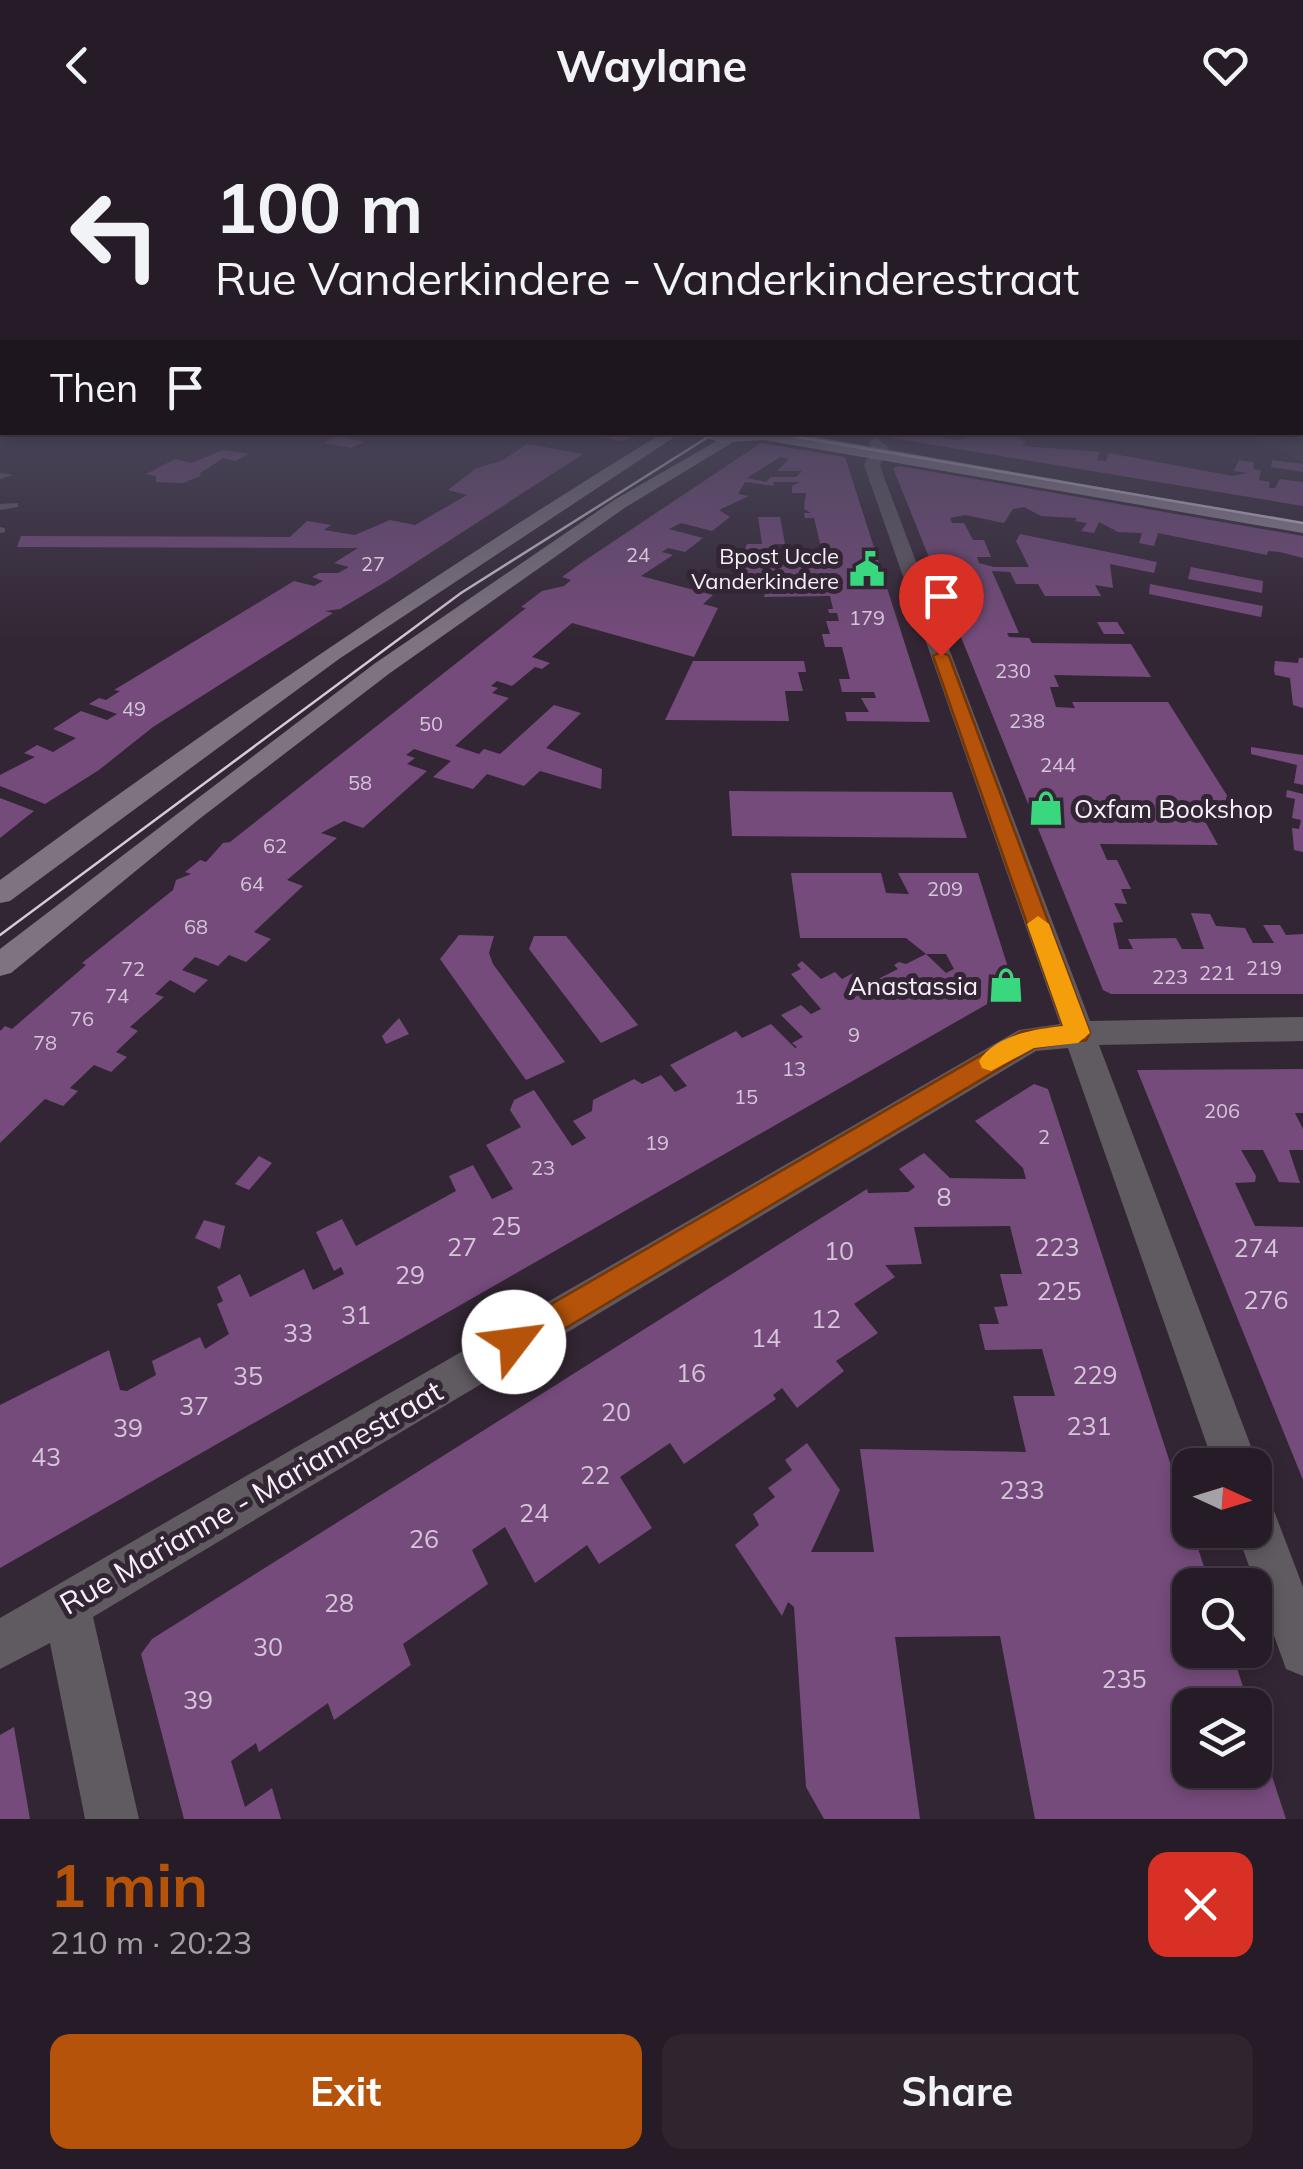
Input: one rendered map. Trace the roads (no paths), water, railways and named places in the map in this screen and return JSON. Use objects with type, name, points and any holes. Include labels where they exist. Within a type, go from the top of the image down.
[{"type":"main road","points":[[0,894],[170,765],[425,588],[594,483]]},
{"type":"main road","points":[[0,966],[261,760],[464,610],[659,483]]},
{"type":"main road","points":[[1059,483],[1303,528]]},
{"type":"main road","points":[[1098,483],[1303,514]]},
{"type":"street","points":[[878,483],[1230,1448]]},
{"type":"street","name":"Rue Marianne - Mariannestraat","points":[[0,1646],[1030,1039],[1078,1033],[1303,1029]]},
{"type":"street","points":[[1265,1548],[1303,1652]]},
{"type":"street","points":[[66,1606],[112,1819]]},
{"type":"lane","points":[[0,507],[15,505]]},
{"type":"tram line","points":[[0,935],[461,593],[636,483]]},
{"type":"tram line","points":[[1067,483],[1303,523]]},
{"type":"place","name":"Bpost Uccle Vanderkindere","points":[[867,569]]},
{"type":"place","name":"Oxfam Bookshop","points":[[1046,808]]},
{"type":"place","name":"Anastassia","points":[[1006,985]]}]
